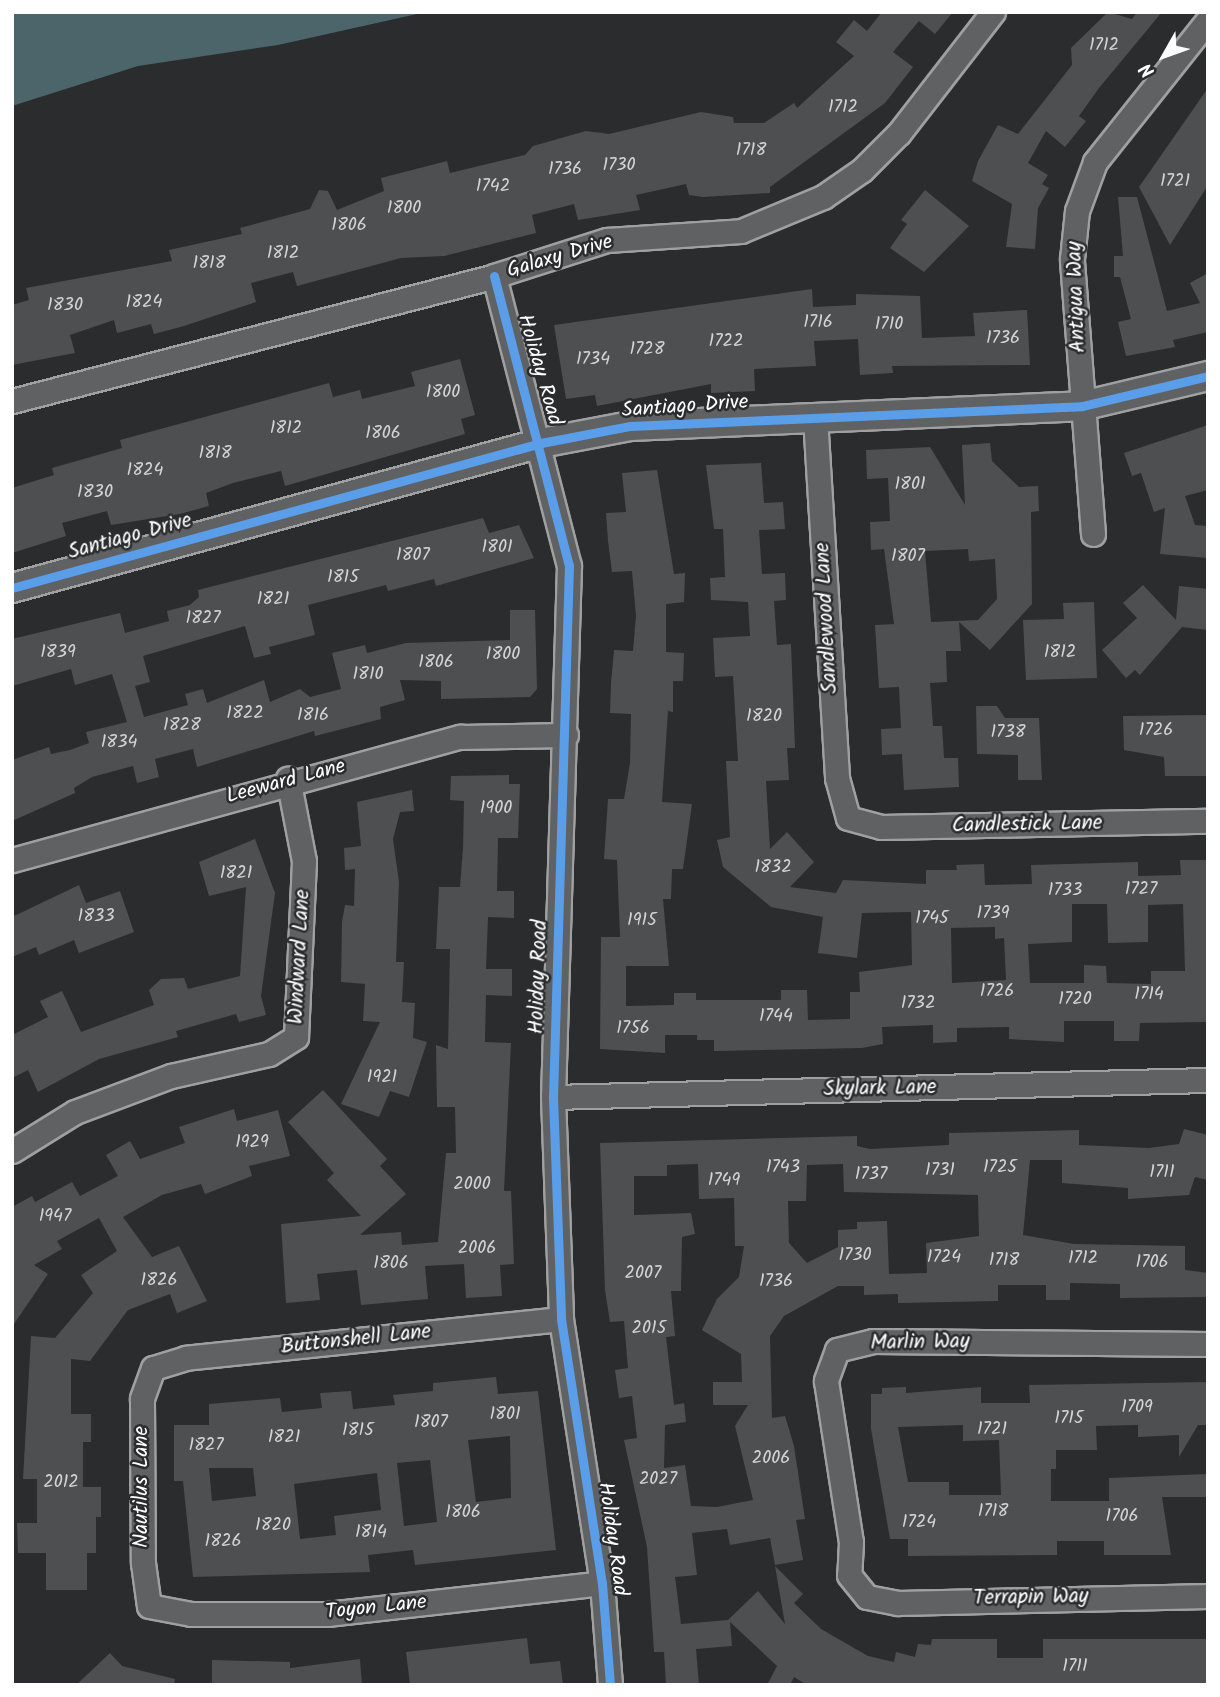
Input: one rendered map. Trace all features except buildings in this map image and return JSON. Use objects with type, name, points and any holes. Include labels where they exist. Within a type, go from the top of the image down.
[{"type":"street","name":"Galaxy Drive","points":[[12,401],[494,276],[607,240],[741,231],[823,197],[899,133],[993,12]]},
{"type":"street","name":"Antigua Way","points":[[1093,534],[1072,259],[1077,211],[1096,162],[1208,20]]},
{"type":"street","name":"Holiday Road","points":[[494,276],[541,443],[569,565],[566,735],[553,1097],[561,1319],[602,1583],[610,1685]]},
{"type":"street","name":"Santiago Drive","points":[[12,587],[541,443],[630,426],[1082,406],[1208,376]]},
{"type":"street","name":"Sandlewood Lane","points":[[815,416],[837,778],[848,818]]},
{"type":"street","name":"Leeward Lane","points":[[12,860],[288,779],[460,737],[566,735]]},
{"type":"street","name":"Windward Lane","points":[[12,1151],[75,1112],[171,1076],[269,1054],[296,1037],[304,861],[288,779]]},
{"type":"street","name":"Candlestick Lane","points":[[848,818],[881,828],[1208,821]]},
{"type":"street","name":"Skylark Lane","points":[[553,1097],[1208,1080]]},
{"type":"street","name":"Buttonshell Lane","points":[[153,1368],[186,1358],[561,1319]]},
{"type":"street","name":"Marlin Way","points":[[857,1591],[849,1575],[849,1529],[827,1381],[837,1350],[873,1341],[1208,1344]]},
{"type":"street","name":"Nautilus Lane","points":[[149,1606],[143,1563],[142,1399],[153,1368]]},
{"type":"street","name":"Toyon Lane","points":[[149,1606],[191,1614],[327,1614],[602,1583]]},
{"type":"street","name":"Terrapin Way","points":[[857,1591],[880,1603],[1208,1596]]},
{"type":"water","points":[[12,12],[426,12],[278,45],[138,66],[12,106]]},
{"type":"cycle path","points":[[494,276],[569,565],[553,1097],[561,1319],[602,1583],[610,1685]]},
{"type":"cycle path","points":[[12,588],[541,443],[630,426],[1082,406],[1208,376]]}]
